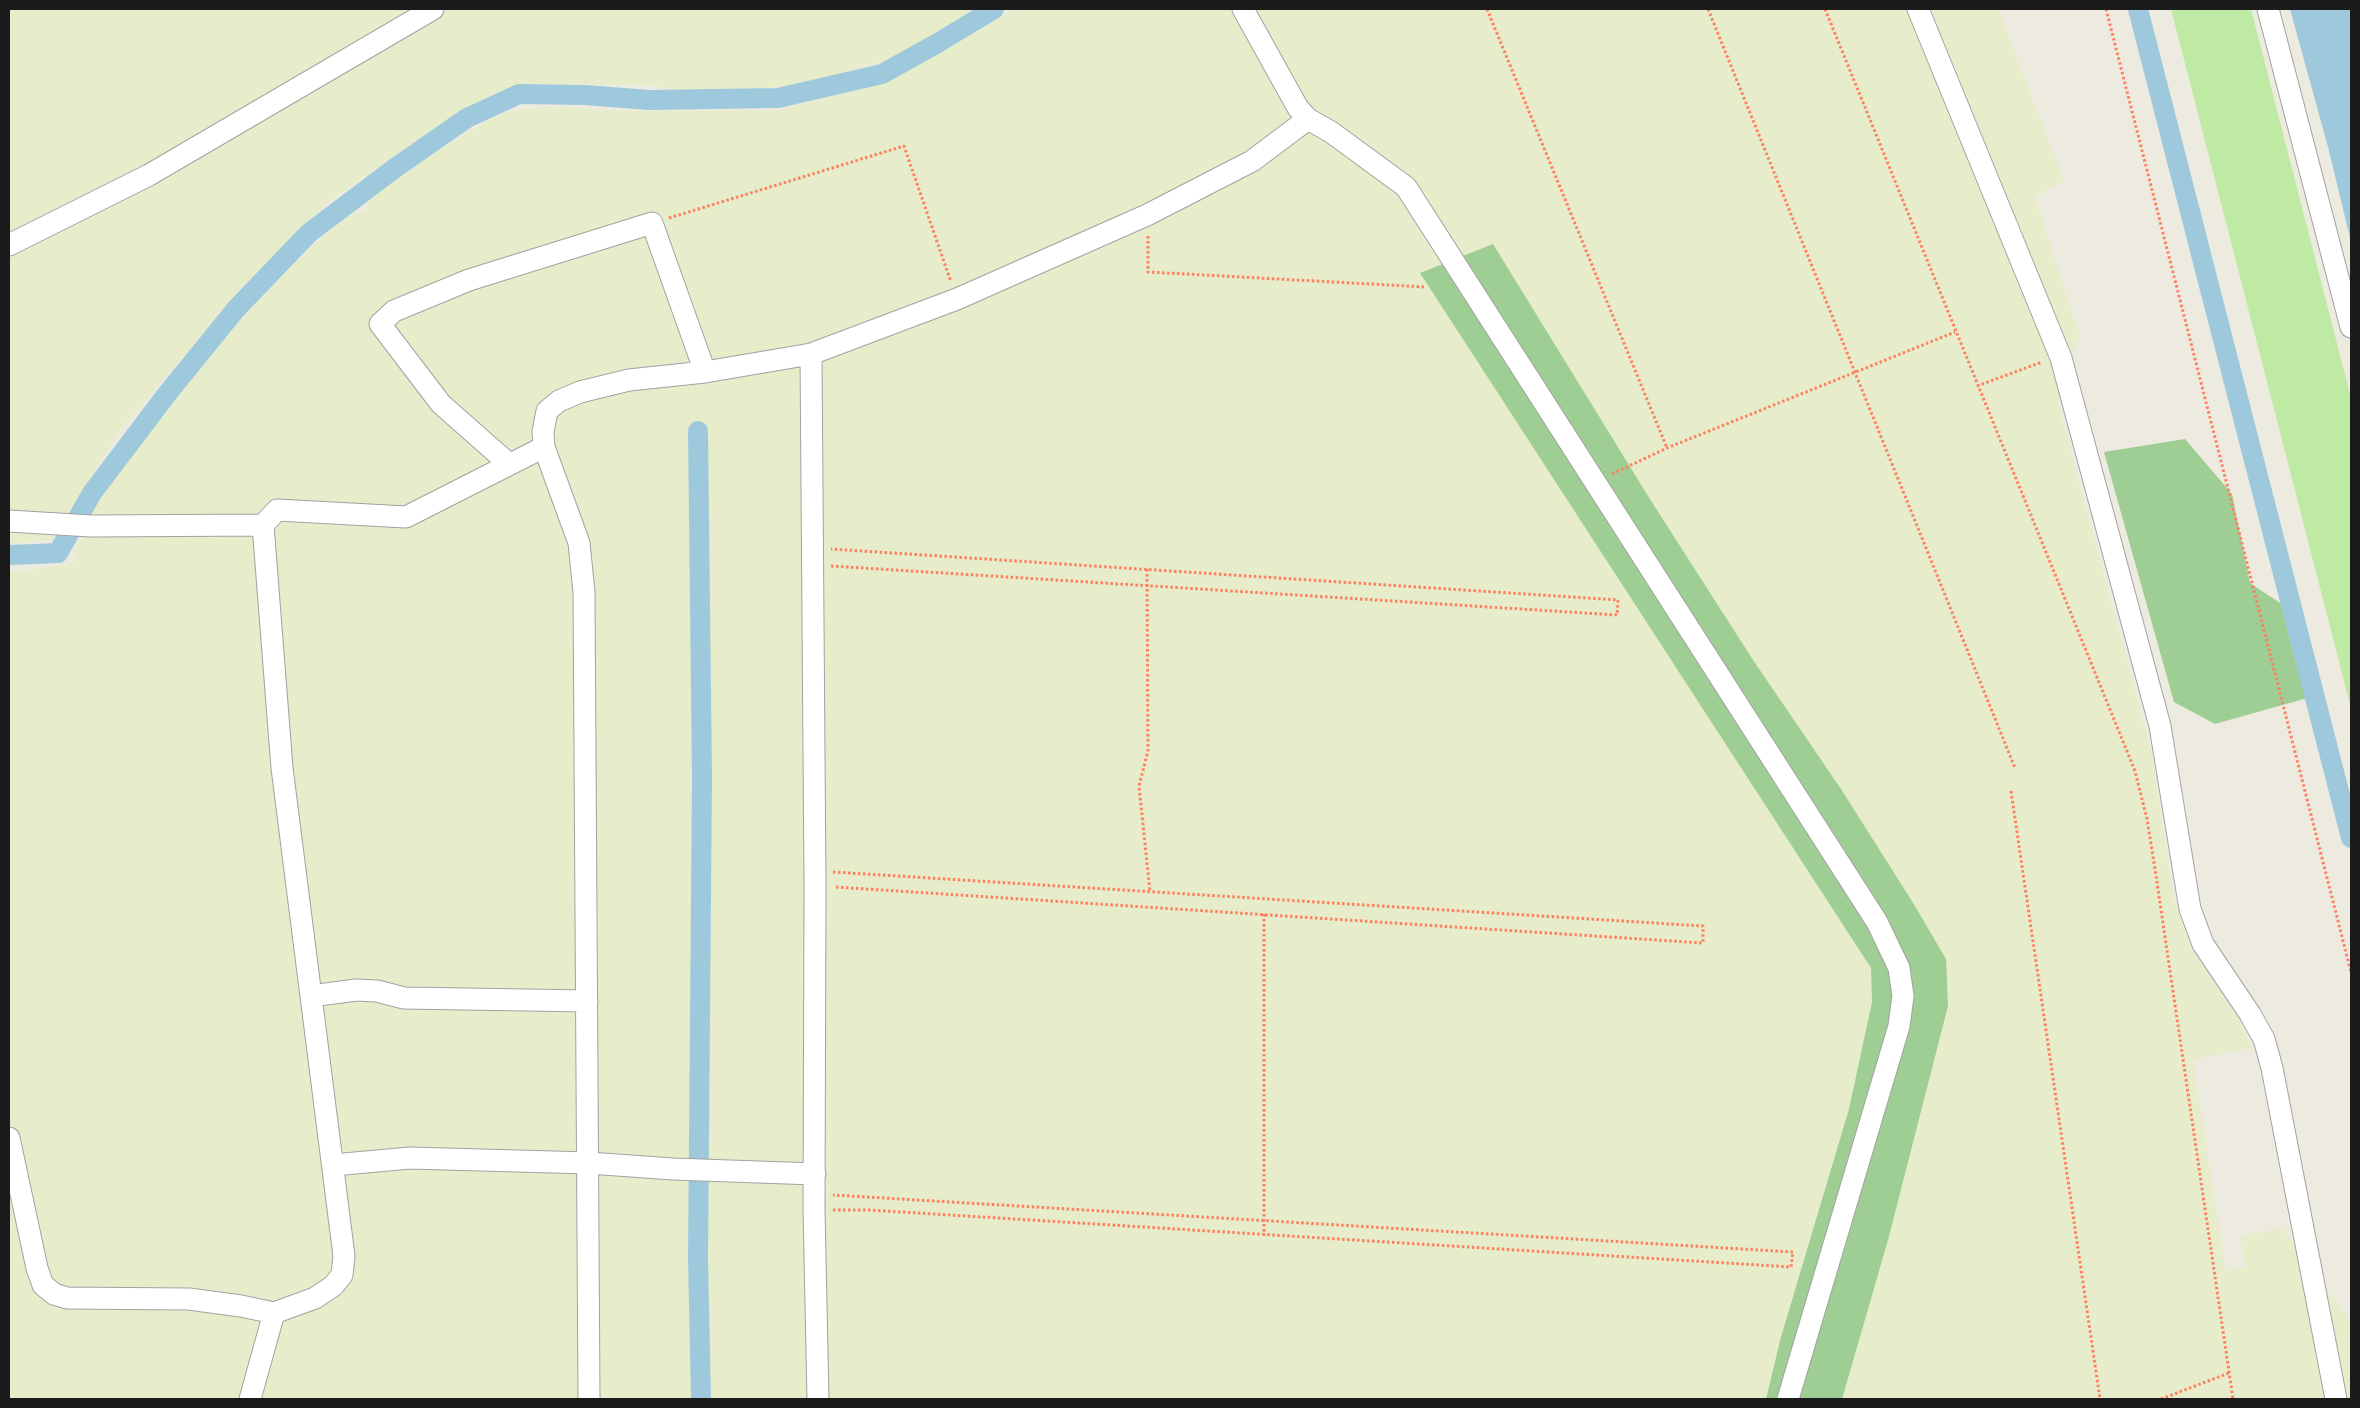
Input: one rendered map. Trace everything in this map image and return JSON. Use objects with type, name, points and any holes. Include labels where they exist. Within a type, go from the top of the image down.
[{"type":"street","points":[[9,245],[149,175],[433,9]]},
{"type":"street","points":[[1243,9],[1298,108],[1308,119],[1331,132],[1406,187],[1877,922],[1898,968],[1904,996],[1899,1026],[1788,1399]]},
{"type":"street","points":[[1918,9],[2061,358],[2160,726],[2190,909],[2203,944],[2250,1014],[2267,1048],[2336,1399]]},
{"type":"street","points":[[2268,9],[2351,327]]},
{"type":"street","points":[[589,1399],[584,592],[579,543],[544,447],[542,432],[547,411],[559,402],[580,392],[629,380],[705,372],[811,354],[957,299],[1147,214],[1252,161],[1308,119]]},
{"type":"street","points":[[510,464],[441,404],[380,324],[394,311],[469,280],[652,223],[705,372]]},
{"type":"street","points":[[811,354],[815,1193],[818,1399]]},
{"type":"street","points":[[9,522],[91,526],[262,526],[277,510],[406,517],[544,447]]},
{"type":"street","points":[[9,1138],[37,1268],[44,1285],[54,1294],[67,1298],[189,1299],[241,1306],[274,1313],[316,1298],[333,1286],[342,1274],[344,1256],[282,768],[262,526]]},
{"type":"street","points":[[311,996],[356,990],[378,991],[404,998],[587,1002]]},
{"type":"street","points":[[332,1165],[410,1158],[588,1163],[738,1171],[815,1193]]},
{"type":"street","points":[[250,1399],[274,1313]]},
{"type":"path","points":[[1487,9],[1666,448]]},
{"type":"path","points":[[1708,9],[2015,768]]},
{"type":"path","points":[[1825,9],[2137,780],[2147,819],[2155,869],[2233,1399]]},
{"type":"path","points":[[2106,9],[2351,972]]},
{"type":"path","points":[[652,223],[904,146],[957,299]]},
{"type":"path","points":[[1147,214],[1148,272],[1426,287]]},
{"type":"path","points":[[1597,483],[1666,448],[1955,332]]},
{"type":"path","points":[[1977,386],[2030,365],[2061,358]]},
{"type":"path","points":[[813,556],[1147,569],[1618,600],[1618,615],[1146,586],[813,556]]},
{"type":"path","points":[[1147,569],[1148,751],[1139,786],[1150,892]]},
{"type":"path","points":[[2011,791],[2100,1399]]},
{"type":"path","points":[[815,879],[1150,892],[1703,926],[1703,943],[1264,914],[815,879]]},
{"type":"path","points":[[1264,914],[1264,1236]]},
{"type":"path","points":[[815,1193],[1792,1252],[1791,1267],[1264,1236],[869,1210],[815,1193]]},
{"type":"path","points":[[2161,1399],[2229,1373]]},
{"type":"green space","points":[[9,9],[978,9],[900,56],[798,86],[686,92],[648,85],[543,84],[499,95],[434,129],[329,201],[290,239],[282,253],[246,283],[121,429],[70,511],[57,539],[9,544]]},
{"type":"green space","points":[[1015,9],[1998,9],[2064,180],[2035,197],[2080,337],[2058,405],[2152,754],[2174,902],[2197,956],[2242,1025],[2251,1048],[2193,1060],[2226,1271],[2245,1266],[2240,1236],[2282,1228],[2351,1322],[2351,1399],[9,1399],[9,573],[75,563],[75,549],[94,505],[193,375],[280,276],[346,216],[364,212],[373,193],[468,132],[507,111],[546,107],[639,111],[777,110],[870,86],[955,45]]},
{"type":"green space","points":[[2171,9],[2251,9],[2351,398],[2351,708]]},
{"type":"green space","points":[[1493,244],[1648,496],[1753,660],[1841,789],[1946,959],[1948,1006],[1888,1240],[1842,1399],[1766,1399],[1781,1337],[1849,1109],[1872,1002],[1871,968],[1420,273]]},
{"type":"green space","points":[[2185,439],[2232,494],[2250,583],[2298,615],[2318,695],[2215,724],[2174,702],[2104,452]]},
{"type":"water","points":[[2290,9],[2351,9],[2351,242],[2328,147]]},
{"type":"waterway","points":[[9,555],[58,553],[92,493],[167,394],[236,309],[309,233],[395,168],[467,118],[519,94],[585,95],[649,100],[778,98],[882,74],[994,9]]},
{"type":"waterway","points":[[2138,9],[2351,838]]},
{"type":"waterway","points":[[698,431],[702,777],[698,1258],[701,1399]]}]
